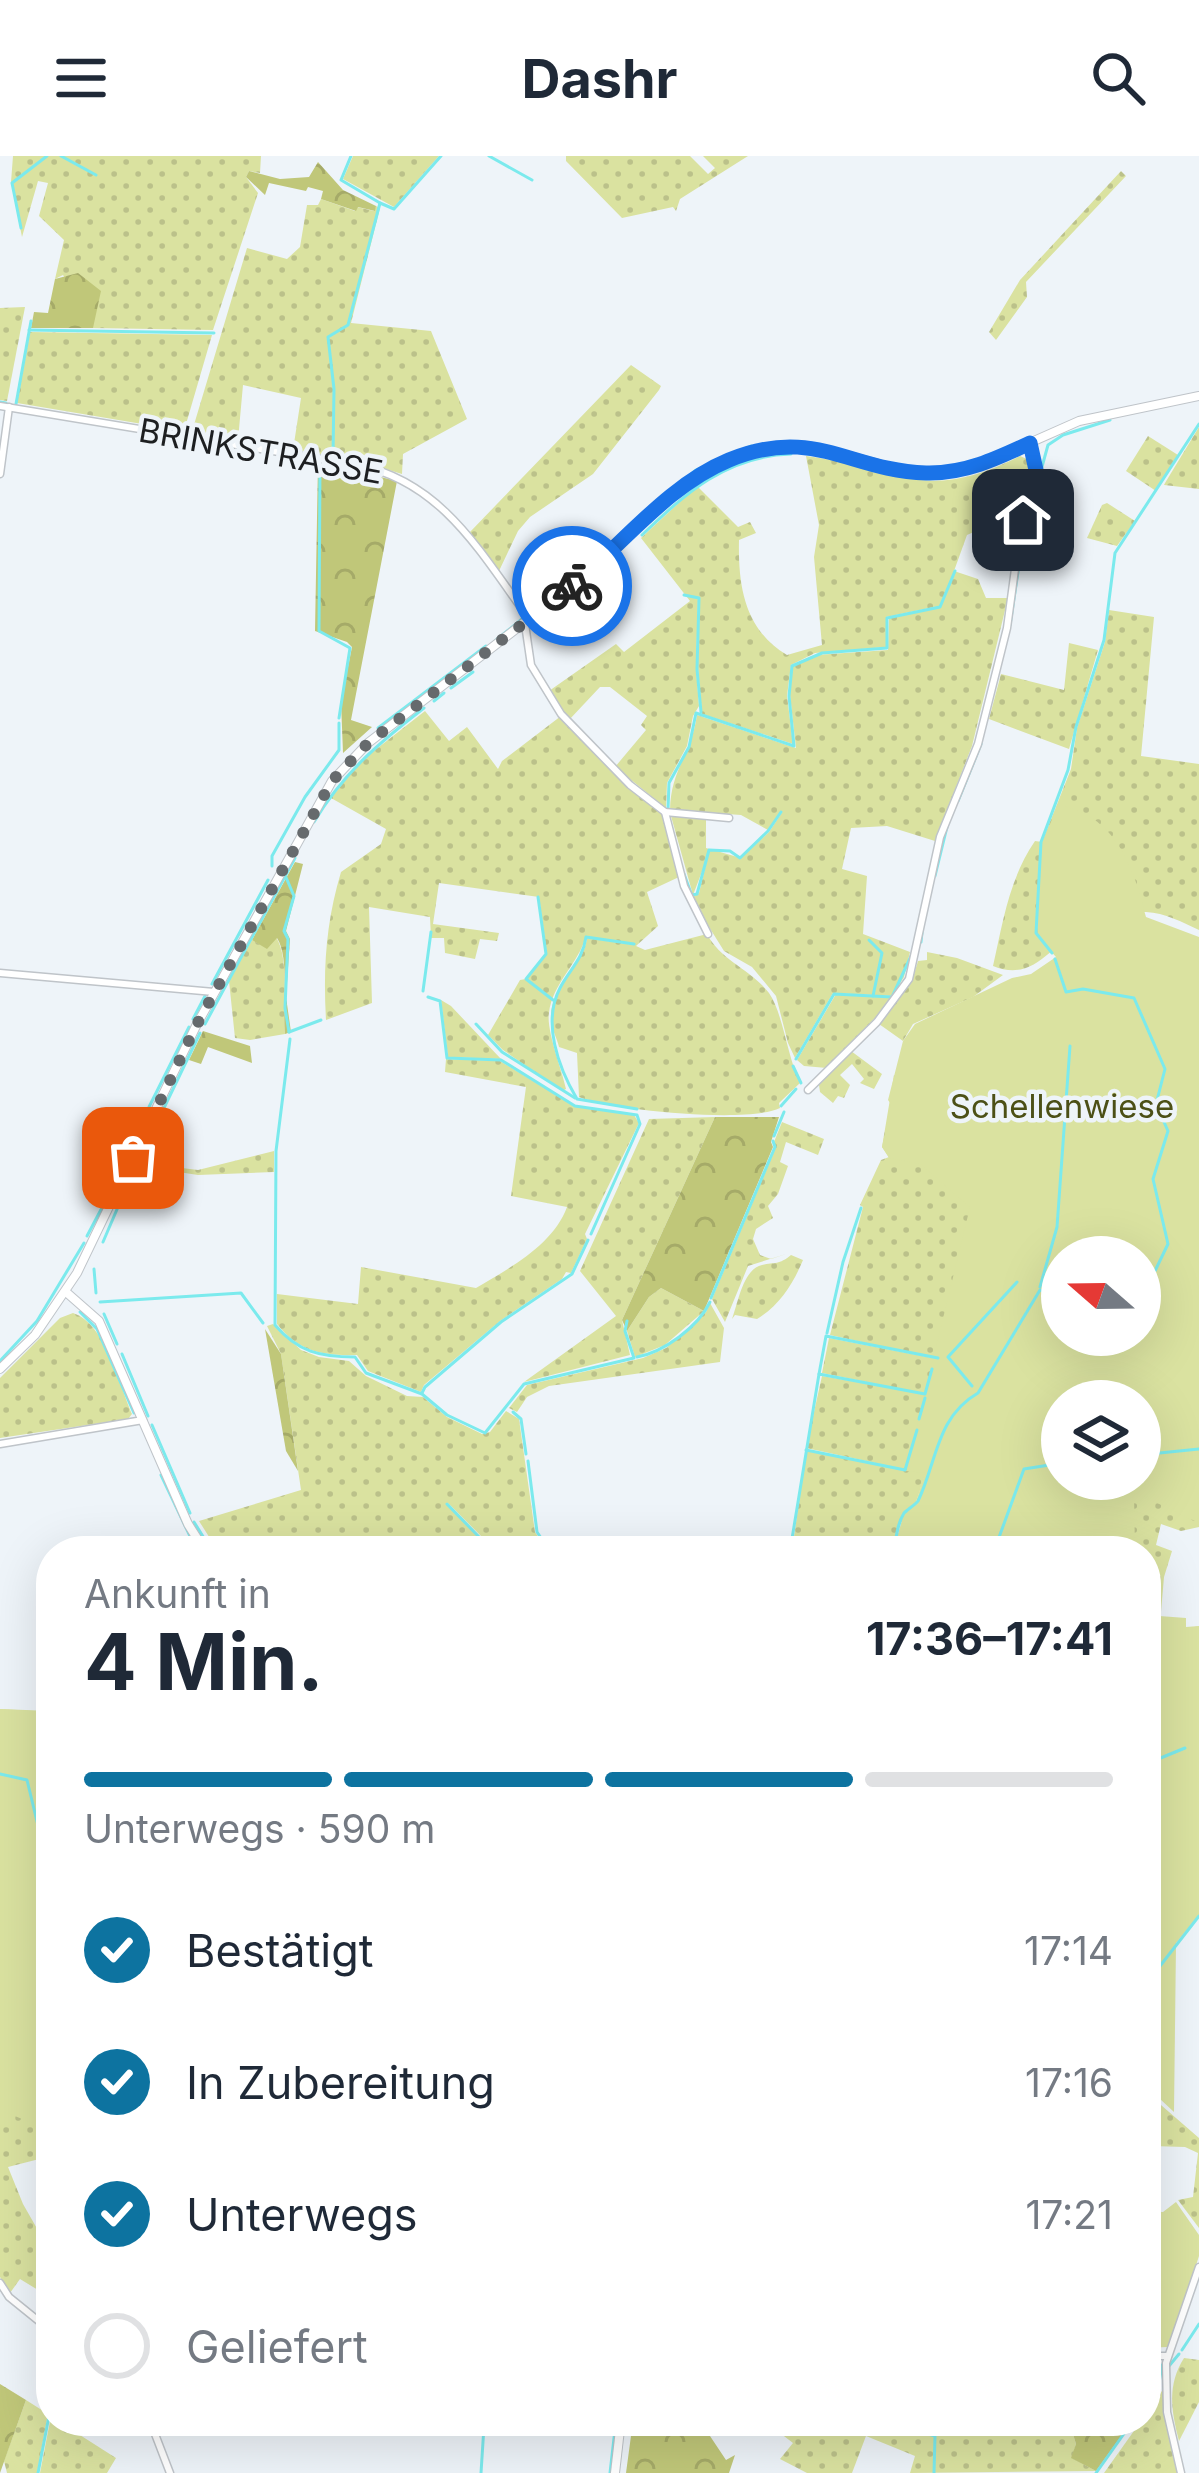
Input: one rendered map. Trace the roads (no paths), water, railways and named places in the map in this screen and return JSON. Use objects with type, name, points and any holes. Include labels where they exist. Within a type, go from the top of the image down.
[{"type":"street","points":[[0,1370],[35,1335],[66,1292],[214,992],[310,816],[340,771],[368,743],[528,622],[684,486],[732,458],[781,448],[824,448],[895,469],[938,473],[982,464],[1103,414],[1199,396]]},
{"type":"street","points":[[0,474],[5,406]]},
{"type":"street","name":"BRINKSTRASSE","points":[[5,406],[345,462],[400,477],[449,512],[528,622]]},
{"type":"street","points":[[808,1090],[877,1022],[909,980],[940,837],[978,744],[1007,628],[1020,532],[1036,470],[1030,443]]},
{"type":"street","points":[[528,622],[531,665],[574,731],[665,812],[684,886],[709,934]]},
{"type":"street","points":[[665,812],[729,818]]},
{"type":"street","points":[[0,973],[214,992]]},
{"type":"street","points":[[66,1292],[99,1321],[196,1536]]},
{"type":"street","points":[[0,1444],[143,1420]]},
{"type":"street","points":[[1181,2473],[1167,2412],[1168,2356],[1199,2267]]},
{"type":"street","points":[[0,2283],[36,2320]]},
{"type":"street","points":[[1161,2356],[1168,2356]]},
{"type":"street","points":[[156,2436],[170,2473]]},
{"type":"street","points":[[615,2473],[620,2436]]},
{"type":"waterway","points":[[21,228],[12,183],[47,156]]},
{"type":"waterway","points":[[61,156],[96,175]]},
{"type":"waterway","points":[[333,456],[334,389],[328,337],[348,325],[380,203],[341,180],[351,156]]},
{"type":"waterway","points":[[380,203],[394,209],[441,156]]},
{"type":"waterway","points":[[489,156],[532,180]]},
{"type":"waterway","points":[[16,404],[31,321]]},
{"type":"waterway","points":[[29,330],[214,333]]},
{"type":"waterway","points":[[0,402],[6,403]]},
{"type":"waterway","points":[[1010,625],[1024,532],[1048,445],[1063,435],[1110,420]]},
{"type":"waterway","points":[[1052,953],[1036,933],[1041,842],[1068,770],[1076,727],[1104,640],[1115,553],[1199,424]]},
{"type":"waterway","points":[[632,526],[696,470],[751,446]]},
{"type":"waterway","points":[[642,535],[691,491],[727,469],[791,454]]},
{"type":"waterway","points":[[320,462],[319,631],[350,648],[339,718]]},
{"type":"waterway","points":[[587,566],[625,532]]},
{"type":"waterway","points":[[668,809],[669,783],[689,747],[696,713],[794,746],[789,696],[792,666],[822,653],[887,648],[887,618],[940,607],[955,571]]},
{"type":"waterway","points":[[532,612],[580,572]]},
{"type":"waterway","points":[[684,595],[699,598],[701,712]]},
{"type":"waterway","points":[[496,640],[522,619]]},
{"type":"waterway","points":[[378,728],[486,646]]},
{"type":"waterway","points":[[451,688],[473,672]]},
{"type":"waterway","points":[[434,701],[444,693]]},
{"type":"waterway","points":[[314,822],[363,759],[424,708]]},
{"type":"waterway","points":[[272,866],[272,856],[305,797],[339,750],[339,723]]},
{"type":"waterway","points":[[958,801],[981,744]]},
{"type":"waterway","points":[[692,895],[697,894],[709,850],[730,851],[740,858],[781,812]]},
{"type":"waterway","points":[[935,876],[947,827]]},
{"type":"waterway","points":[[205,1024],[295,858]]},
{"type":"waterway","points":[[684,874],[691,893]]},
{"type":"waterway","points":[[285,875],[294,896],[284,931],[289,1032]]},
{"type":"waterway","points":[[212,984],[268,880]]},
{"type":"waterway","points":[[538,897],[546,954],[526,979],[553,1000]]},
{"type":"waterway","points":[[423,991],[431,932]]},
{"type":"waterway","points":[[921,942],[922,932]]},
{"type":"waterway","points":[[634,944],[586,937],[555,1001],[552,1030],[577,1099],[637,1109]]},
{"type":"waterway","points":[[869,940],[882,953],[873,996]]},
{"type":"waterway","points":[[796,1059],[834,994],[892,997],[912,954]]},
{"type":"waterway","points":[[1055,959],[1066,992],[1083,989],[1134,998],[1165,1069],[1156,1104],[1168,1131],[1153,1179],[1168,1244],[1161,1258]]},
{"type":"waterway","points":[[193,1019],[205,996]]},
{"type":"waterway","points":[[428,997],[440,1001],[447,1058],[501,1060],[575,1106],[637,1115],[640,1124],[591,1234]]},
{"type":"waterway","points":[[289,1032],[321,1020]]},
{"type":"waterway","points":[[476,1024],[502,1052],[575,1098]]},
{"type":"waterway","points":[[149,1107],[189,1027]]},
{"type":"waterway","points":[[163,1110],[200,1033]]},
{"type":"waterway","points":[[290,1039],[276,1151],[275,1325],[292,1341],[320,1354],[355,1357],[366,1373],[422,1394],[447,1415],[485,1433],[524,1384],[634,1358],[625,1331],[627,1321]]},
{"type":"waterway","points":[[1040,1287],[1057,1227],[1070,1046]]},
{"type":"waterway","points":[[793,1066],[801,1083]]},
{"type":"waterway","points":[[781,1106],[796,1089]]},
{"type":"waterway","points":[[774,1136],[784,1112]]},
{"type":"waterway","points":[[108,1195],[145,1117]]},
{"type":"waterway","points":[[124,1194],[157,1122]]},
{"type":"waterway","points":[[711,1298],[775,1147],[773,1141]]},
{"type":"waterway","points":[[87,1236],[105,1202]]},
{"type":"waterway","points":[[103,1242],[118,1207]]},
{"type":"waterway","points":[[827,1333],[861,1208]]},
{"type":"waterway","points":[[422,1393],[501,1322],[572,1274],[588,1240]]},
{"type":"waterway","points":[[0,1361],[37,1321],[84,1243]]},
{"type":"waterway","points":[[94,1269],[96,1293]]},
{"type":"waterway","points":[[972,1386],[948,1357],[1017,1282]]},
{"type":"waterway","points":[[896,1536],[904,1513],[918,1501],[946,1427],[978,1393],[1041,1290]]},
{"type":"waterway","points":[[100,1302],[241,1293],[263,1323]]},
{"type":"waterway","points":[[637,1357],[679,1337],[710,1302]]},
{"type":"waterway","points":[[80,1312],[97,1329],[134,1413]]},
{"type":"waterway","points":[[104,1314],[117,1344]]},
{"type":"waterway","points":[[819,1374],[826,1336],[938,1358]]},
{"type":"waterway","points":[[122,1354],[148,1416]]},
{"type":"waterway","points":[[792,1536],[819,1374],[925,1394],[932,1369]]},
{"type":"waterway","points":[[919,1419],[925,1398]]},
{"type":"waterway","points":[[513,1412],[521,1419],[526,1454]]},
{"type":"waterway","points":[[152,1425],[190,1513]]},
{"type":"waterway","points":[[806,1450],[905,1470],[917,1430]]},
{"type":"waterway","points":[[1161,1453],[1199,1449]]},
{"type":"waterway","points":[[528,1461],[540,1536]]},
{"type":"waterway","points":[[999,1536],[1024,1469],[1041,1466]]},
{"type":"waterway","points":[[161,1475],[190,1536]]},
{"type":"waterway","points":[[447,1504],[478,1536]]},
{"type":"waterway","points":[[194,1522],[203,1536]]},
{"type":"waterway","points":[[1161,1758],[1185,1748]]},
{"type":"waterway","points":[[0,1774],[27,1780],[36,1817]]},
{"type":"waterway","points":[[1161,1965],[1199,1916]]},
{"type":"waterway","points":[[1182,2350],[1199,2324]]},
{"type":"waterway","points":[[1169,2366],[1179,2354]]},
{"type":"waterway","points":[[1161,2371],[1162,2365]]},
{"type":"waterway","points":[[38,2473],[45,2436]]},
{"type":"waterway","points":[[481,2473],[483,2436]]},
{"type":"waterway","points":[[610,2473],[614,2436]]},
{"type":"waterway","points":[[934,2473],[935,2436]]},
{"type":"waterway","points":[[1096,2473],[1122,2436]]},
{"type":"park label","name":"Schellenwiese","points":[[1062,1106]]}]
